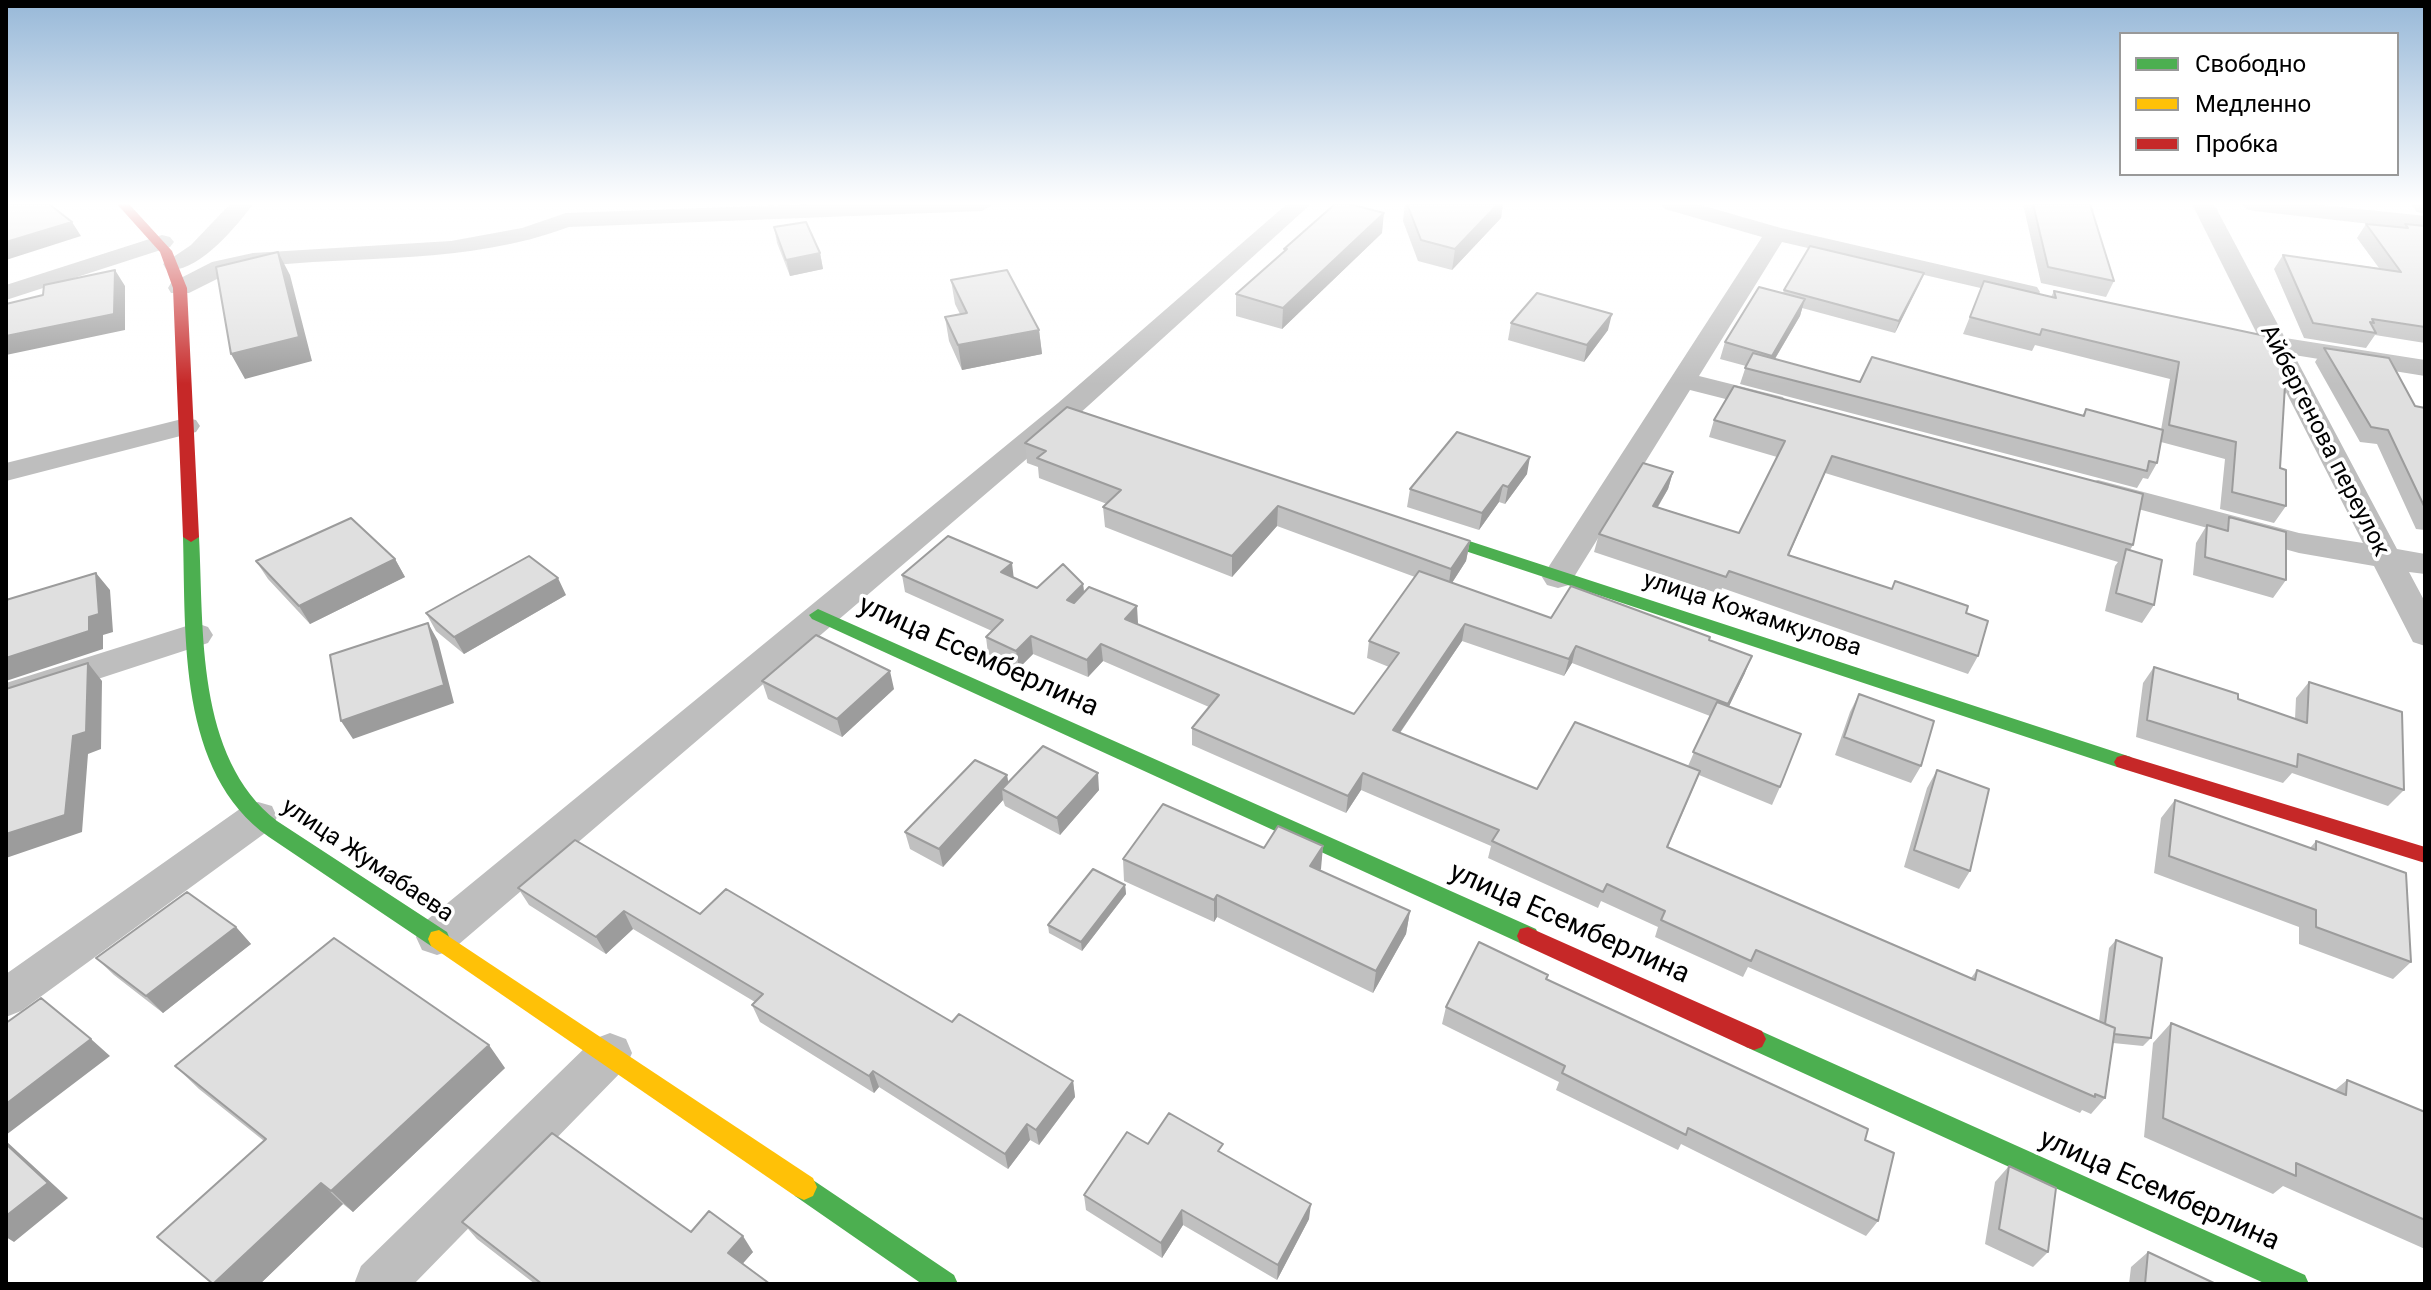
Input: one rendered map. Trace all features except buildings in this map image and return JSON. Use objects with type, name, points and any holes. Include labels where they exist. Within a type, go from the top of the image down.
[{"type":"street","points":[[6,293],[94,264]]},
{"type":"street","name":"улица Жумабаева","points":[[175,264],[180,288],[196,635],[204,709],[213,744],[230,780],[258,817],[610,1053],[945,1284]]},
{"type":"street","points":[[180,288],[221,267],[234,264]]},
{"type":"street","points":[[437,937],[818,615],[1076,412],[1235,264]]},
{"type":"street","points":[[1558,577],[1757,264]]},
{"type":"street","points":[[1906,264],[2056,299]]},
{"type":"street","name":"Айбергенова переулок","points":[[2234,264],[2425,634]]},
{"type":"street","points":[[2219,335],[2276,347],[2425,368]]},
{"type":"street","points":[[1683,380],[1805,412]]},
{"type":"street","points":[[6,472],[186,426]]},
{"type":"street","points":[[2076,483],[2299,543],[2425,564]]},
{"type":"street","name":"улица Кожамкулова","points":[[1395,521],[2217,792],[2425,855]]},
{"type":"street","name":"улица Есемберлина","points":[[818,615],[2296,1284]]},
{"type":"street","points":[[6,696],[196,635]]},
{"type":"street","points":[[6,998],[258,817]]},
{"type":"street","points":[[379,1284],[610,1053]]},
{"type":"traffic: fast","points":[[1411,527],[2124,762]]},
{"type":"traffic: fast","points":[[191,537],[200,684],[218,755],[234,787],[270,827],[439,939]]},
{"type":"traffic: fast","points":[[818,615],[1528,936]]},
{"type":"traffic: fast","points":[[1754,1039],[2296,1284]]},
{"type":"traffic: fast","points":[[804,1187],[945,1284]]},
{"type":"traffic: slow","points":[[439,939],[804,1187]]},
{"type":"traffic: jam","points":[[171,264],[180,288],[191,537]]},
{"type":"traffic: jam","points":[[2124,762],[2425,855]]},
{"type":"traffic: jam","points":[[1528,936],[1754,1039]]}]
